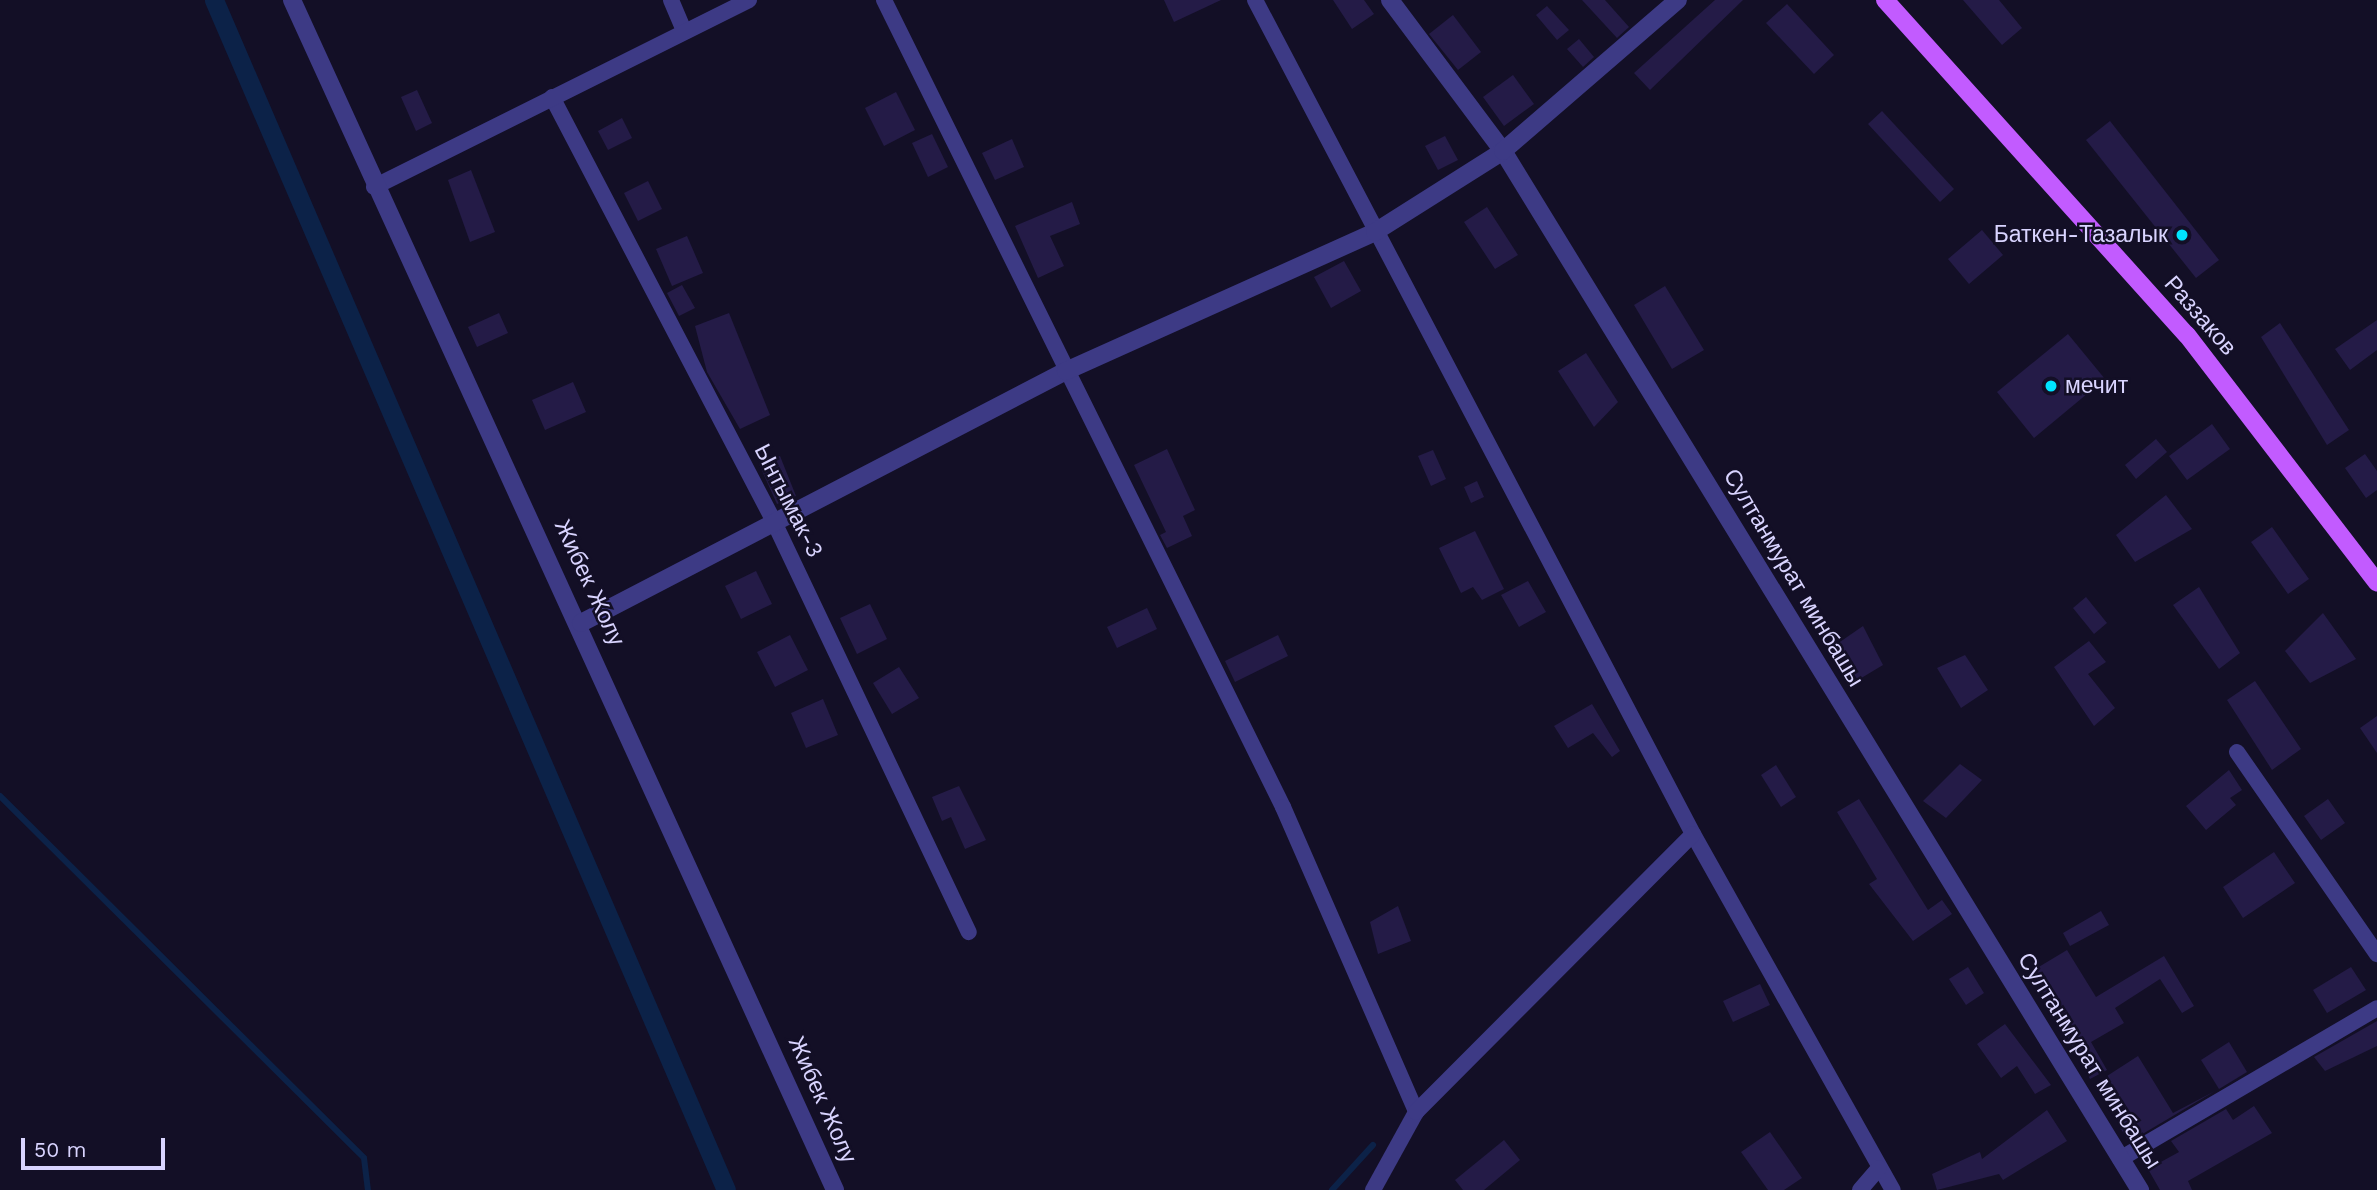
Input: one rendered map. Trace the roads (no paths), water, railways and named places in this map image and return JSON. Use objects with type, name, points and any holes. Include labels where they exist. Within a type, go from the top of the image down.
[{"type":"main road","name":"Раззаков","points":[[1885,0],[2187,335],[2377,583]]},
{"type":"street","name":"Жибек Жолу","points":[[292,0],[374,187],[581,623],[835,1190]]},
{"type":"street","points":[[671,0],[684,31]]},
{"type":"street","points":[[374,187],[749,0]]},
{"type":"street","points":[[884,0],[1283,807],[1416,1112]]},
{"type":"street","points":[[1255,0],[1693,834],[1893,1190]]},
{"type":"street","name":"Султанмурат минбашы","points":[[1390,0],[1503,151],[2140,1190]]},
{"type":"street","points":[[581,623],[1066,371],[1375,232],[1503,151],[1678,0]]},
{"type":"street","name":"Ынтымак-3","points":[[552,97],[774,522],[969,933]]},
{"type":"street","points":[[2237,752],[2377,954]]},
{"type":"street","points":[[1373,1190],[1416,1112],[1693,834]]},
{"type":"street","points":[[2120,1159],[2377,1008]]},
{"type":"street","points":[[1860,1190],[1879,1168]]},
{"type":"waterway","points":[[214,0],[726,1190]]},
{"type":"waterway","points":[[0,796],[364,1158],[368,1190]]},
{"type":"waterway","points":[[1332,1190],[1373,1145]]},
{"type":"place","name":"Баткен-Тазалык","points":[[2182,235]]},
{"type":"place","name":"мечит","points":[[2051,386]]}]
